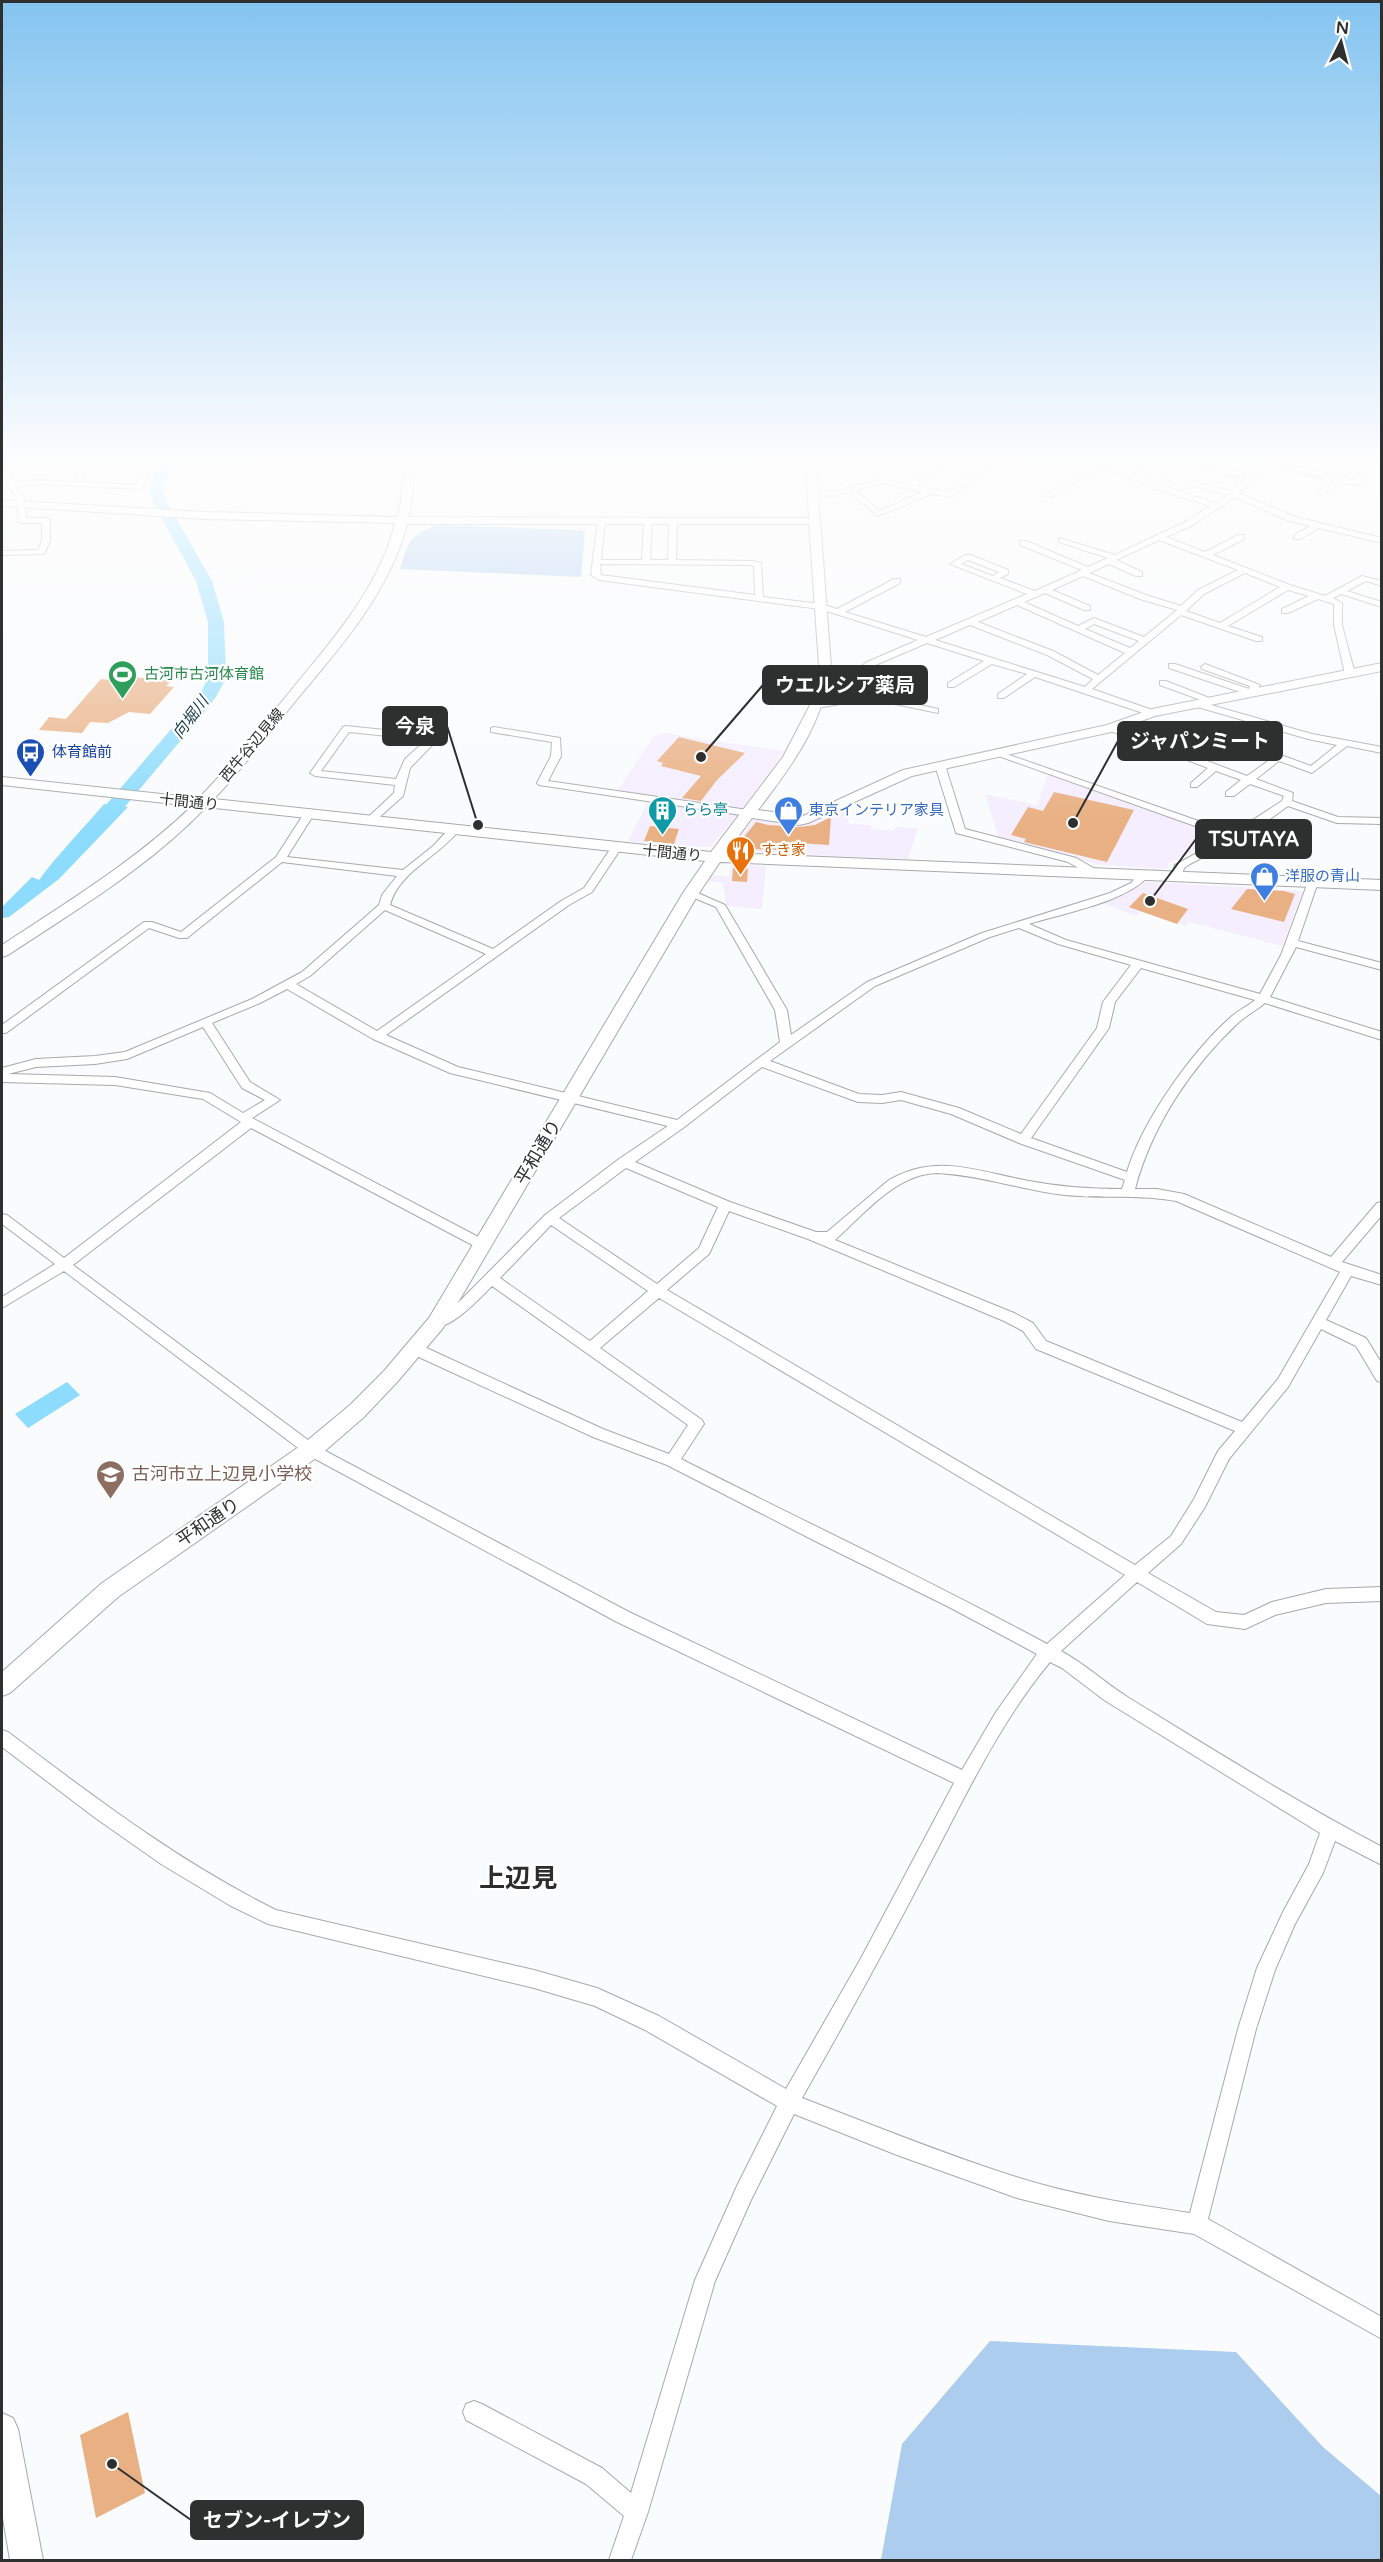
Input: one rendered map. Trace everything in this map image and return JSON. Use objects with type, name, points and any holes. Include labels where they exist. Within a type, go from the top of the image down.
[{"type":"street","name":"西牛谷辺見線","points":[[2,938],[111,864],[195,802],[337,623],[360,586]]},
{"type":"street","name":"西牛谷辺見線","points":[[2,952],[95,890],[150,849],[313,672],[373,586]]},
{"type":"street","points":[[659,586],[821,607],[1152,713]]},
{"type":"street","points":[[759,586],[759,600]]},
{"type":"street","name":"平和通り","points":[[2,1686],[110,1590],[311,1450],[357,1411],[436,1323],[691,893],[714,857],[795,751],[818,705],[825,666],[819,586]]},
{"type":"street","points":[[838,612],[888,586]]},
{"type":"street","points":[[1011,586],[1034,594]]},
{"type":"street","points":[[818,705],[837,702],[864,668],[1055,586]]},
{"type":"street","points":[[1118,586],[1258,639]]},
{"type":"street","points":[[1086,690],[1201,592],[1214,586]]},
{"type":"street","points":[[1283,586],[1338,603],[1338,625],[1350,674]]},
{"type":"street","points":[[1285,611],[1350,586]]},
{"type":"street","points":[[1221,626],[1287,587]]},
{"type":"street","points":[[1046,590],[1088,608]]},
{"type":"street","points":[[1340,591],[1382,606]]},
{"type":"street","points":[[1017,602],[1131,651]]},
{"type":"street","points":[[1078,629],[1094,621],[1144,640]]},
{"type":"street","points":[[971,622],[1050,653],[1098,679]]},
{"type":"street","points":[[951,685],[990,661]]},
{"type":"street","points":[[1172,666],[1252,693]]},
{"type":"street","points":[[1205,667],[1255,685],[1252,693]]},
{"type":"street","points":[[494,730],[557,740],[556,756],[542,783],[799,821],[908,773],[1111,728],[1152,713],[1382,667]]},
{"type":"street","points":[[1001,696],[1033,674]]},
{"type":"street","points":[[1163,683],[1212,701]]},
{"type":"street","points":[[845,691],[935,711]]},
{"type":"street","points":[[1197,704],[1311,737],[1382,750]]},
{"type":"street","points":[[1111,728],[1288,795],[1287,802],[1252,827],[1179,867],[1177,876]]},
{"type":"street","points":[[369,821],[399,794],[399,782],[406,762],[434,738],[346,729],[315,773],[399,782]]},
{"type":"street","points":[[1230,794],[1278,757],[1312,770],[1344,742]]},
{"type":"street","points":[[995,753],[1233,836]]},
{"type":"street","points":[[940,765],[960,831],[1072,860],[1093,872]]},
{"type":"street","points":[[1194,785],[1215,766]]},
{"type":"street","name":"十間通り","points":[[2,782],[714,857],[1382,885]]},
{"type":"street","points":[[1287,802],[1337,820],[1382,821]]},
{"type":"street","points":[[2,1030],[148,924],[183,936],[280,860],[309,814]]},
{"type":"street","points":[[2,1072],[36,1063],[116,1058],[150,1047],[289,985],[317,966],[384,906],[385,896],[405,874],[450,837],[454,830]]},
{"type":"street","points":[[377,1036],[565,903],[588,890],[617,847]]},
{"type":"street","points":[[280,860],[405,874]]},
{"type":"street","points":[[436,1323],[464,1307],[550,1218],[623,1162],[679,1125],[786,1042],[817,1024],[871,984],[986,935],[1114,896],[1135,885],[1144,875]]},
{"type":"street","points":[[1128,1192],[1131,1178],[1156,1120],[1184,1080],[1234,1020],[1264,999],[1291,942],[1313,882]]},
{"type":"street","points":[[691,893],[720,905],[781,1010],[786,1042]]},
{"type":"street","points":[[384,906],[494,953]]},
{"type":"street","points":[[1019,924],[1062,942],[1264,999],[1382,1036]]},
{"type":"street","points":[[1291,942],[1382,967]]},
{"type":"street","points":[[1023,1140],[1104,1028],[1109,1002],[1138,964]]},
{"type":"street","points":[[289,985],[377,1036],[454,1070],[679,1125]]},
{"type":"street","points":[[2,1303],[64,1265],[274,1100],[246,1085],[205,1021]]},
{"type":"street","points":[[760,1062],[858,1098],[882,1099],[901,1096],[955,1111],[1023,1140],[1131,1178]]},
{"type":"street","points":[[2,1078],[115,1081],[206,1096],[483,1245]]},
{"type":"street","points":[[623,1162],[725,1205],[813,1236],[1009,1317],[1028,1327],[1041,1346],[1245,1429]]},
{"type":"street","points":[[813,1236],[830,1237],[894,1183],[916,1172],[931,1168],[962,1171],[1050,1191],[1165,1194],[1199,1203],[1348,1269],[1382,1280]]},
{"type":"street","points":[[591,1348],[704,1251],[725,1205]]},
{"type":"street","points":[[1334,1263],[1382,1206]]},
{"type":"street","points":[[2,1218],[311,1450],[622,1617],[965,1780]]},
{"type":"street","points":[[550,1218],[658,1291],[1213,1619],[1245,1622],[1272,1609],[1326,1596],[1382,1594]]},
{"type":"street","points":[[620,2560],[637,2512],[705,2280],[744,2193],[789,2102],[867,1966],[965,1780],[1002,1717],[1048,1653],[1080,1622],[1176,1540],[1200,1503],[1223,1455],[1283,1383],[1348,1269]]},
{"type":"street","points":[[491,1278],[697,1424],[672,1461]]},
{"type":"street","points":[[1318,1322],[1360,1342],[1382,1377]]},
{"type":"street","points":[[415,1349],[598,1433],[672,1461],[826,1540],[953,1601],[1068,1664],[1110,1695],[1330,1829],[1382,1857]]},
{"type":"street","points":[[2,1737],[155,1852],[245,1905],[274,1918],[534,1979],[597,1997],[652,2023],[789,2102],[897,2145],[1017,2188],[1109,2211],[1197,2224],[1382,2329]]},
{"type":"street","points":[[1197,2224],[1247,2029],[1266,1968],[1288,1918],[1317,1867],[1330,1829]]},
{"type":"street","points":[[474,2412],[594,2476],[637,2512]]},
{"type":"street","points":[[2,2429],[27,2560]]},
{"type":"shaded area","points":[[665,733],[785,751],[742,809],[738,810],[616,793],[653,737]]},
{"type":"shaded area","points":[[1048,774],[1223,836],[1169,863],[1167,869],[1101,865],[999,839],[985,794],[1037,805]]},
{"type":"shaded area","points":[[648,802],[738,815],[710,847],[628,841]]},
{"type":"shaded area","points":[[104,804],[128,807],[59,879],[9,917],[2,918],[2,907],[32,877],[39,880]]},
{"type":"shaded area","points":[[847,805],[849,824],[871,825],[871,829],[893,831],[896,827],[918,828],[908,859],[740,852],[733,846],[753,820],[798,824],[817,821]]},
{"type":"shaded area","points":[[731,865],[766,866],[762,909],[726,906],[723,883],[707,880],[709,875],[729,877]]},
{"type":"shaded area","points":[[1144,882],[1303,891],[1282,946],[1190,922],[1185,926],[1141,912],[1135,916],[1102,903],[1127,894]]},
{"type":"shaded area","points":[[67,1382],[80,1395],[28,1428],[15,1414]]},
{"type":"shaded area","points":[[990,2341],[1236,2352],[1323,2447],[1381,2496],[1381,2560],[881,2560],[902,2444]]},
{"type":"building","name":"古河市古河体育館","points":[[114,675],[171,681],[166,686],[174,687],[150,714],[129,712],[108,723],[90,722],[82,733],[39,730],[49,717],[66,719],[101,679],[109,680]]},
{"type":"building","points":[[679,737],[745,753],[717,780],[701,801],[682,798],[701,776],[661,766],[663,763],[657,761]]},
{"type":"building","points":[[1054,792],[1134,810],[1107,862],[1024,842],[1026,839],[1011,835],[1028,807],[1043,811]]},
{"type":"building","name":"東京インテリア家具","points":[[831,817],[829,845],[799,843],[798,851],[735,848],[756,822],[799,827],[815,825]]},
{"type":"building","name":"らら亭","points":[[650,826],[679,829],[674,844],[644,841]]},
{"type":"building","name":"すき家","points":[[733,868],[748,869],[747,882],[732,881]]},
{"type":"building","name":"洋服の青山","points":[[1247,889],[1284,891],[1295,894],[1284,922],[1231,909]]},
{"type":"building","points":[[1143,893],[1188,909],[1177,924],[1129,907]]},
{"type":"building","points":[[128,2412],[145,2493],[96,2518],[80,2435]]},
{"type":"waterway","name":"向堀川","points":[[94,831],[192,716],[207,697],[217,678],[216,622],[205,586]]},
{"type":"place","name":"古河市古河体育館","points":[[123,700]]},
{"type":"place","name":"ウエルシア薬局","points":[[701,757]]},
{"type":"place","name":"体育館前","points":[[31,778]]},
{"type":"place","name":"ジャパンミート","points":[[1073,823]]},
{"type":"place","name":"今泉","points":[[478,825]]},
{"type":"place","name":"らら亭","points":[[662,836]]},
{"type":"place","name":"東京インテリア家具","points":[[788,836]]},
{"type":"place","name":"すき家","points":[[740,876]]},
{"type":"place","name":"TSUTAYA","points":[[1150,901]]},
{"type":"place","name":"洋服の青山","points":[[1264,902]]},
{"type":"place","name":"古河市立上辺見小学校","points":[[111,1500]]},
{"type":"place","name":"セブン-イレブン","points":[[112,2464]]},
{"type":"district","name":"上辺見","points":[[518,1878]]}]
